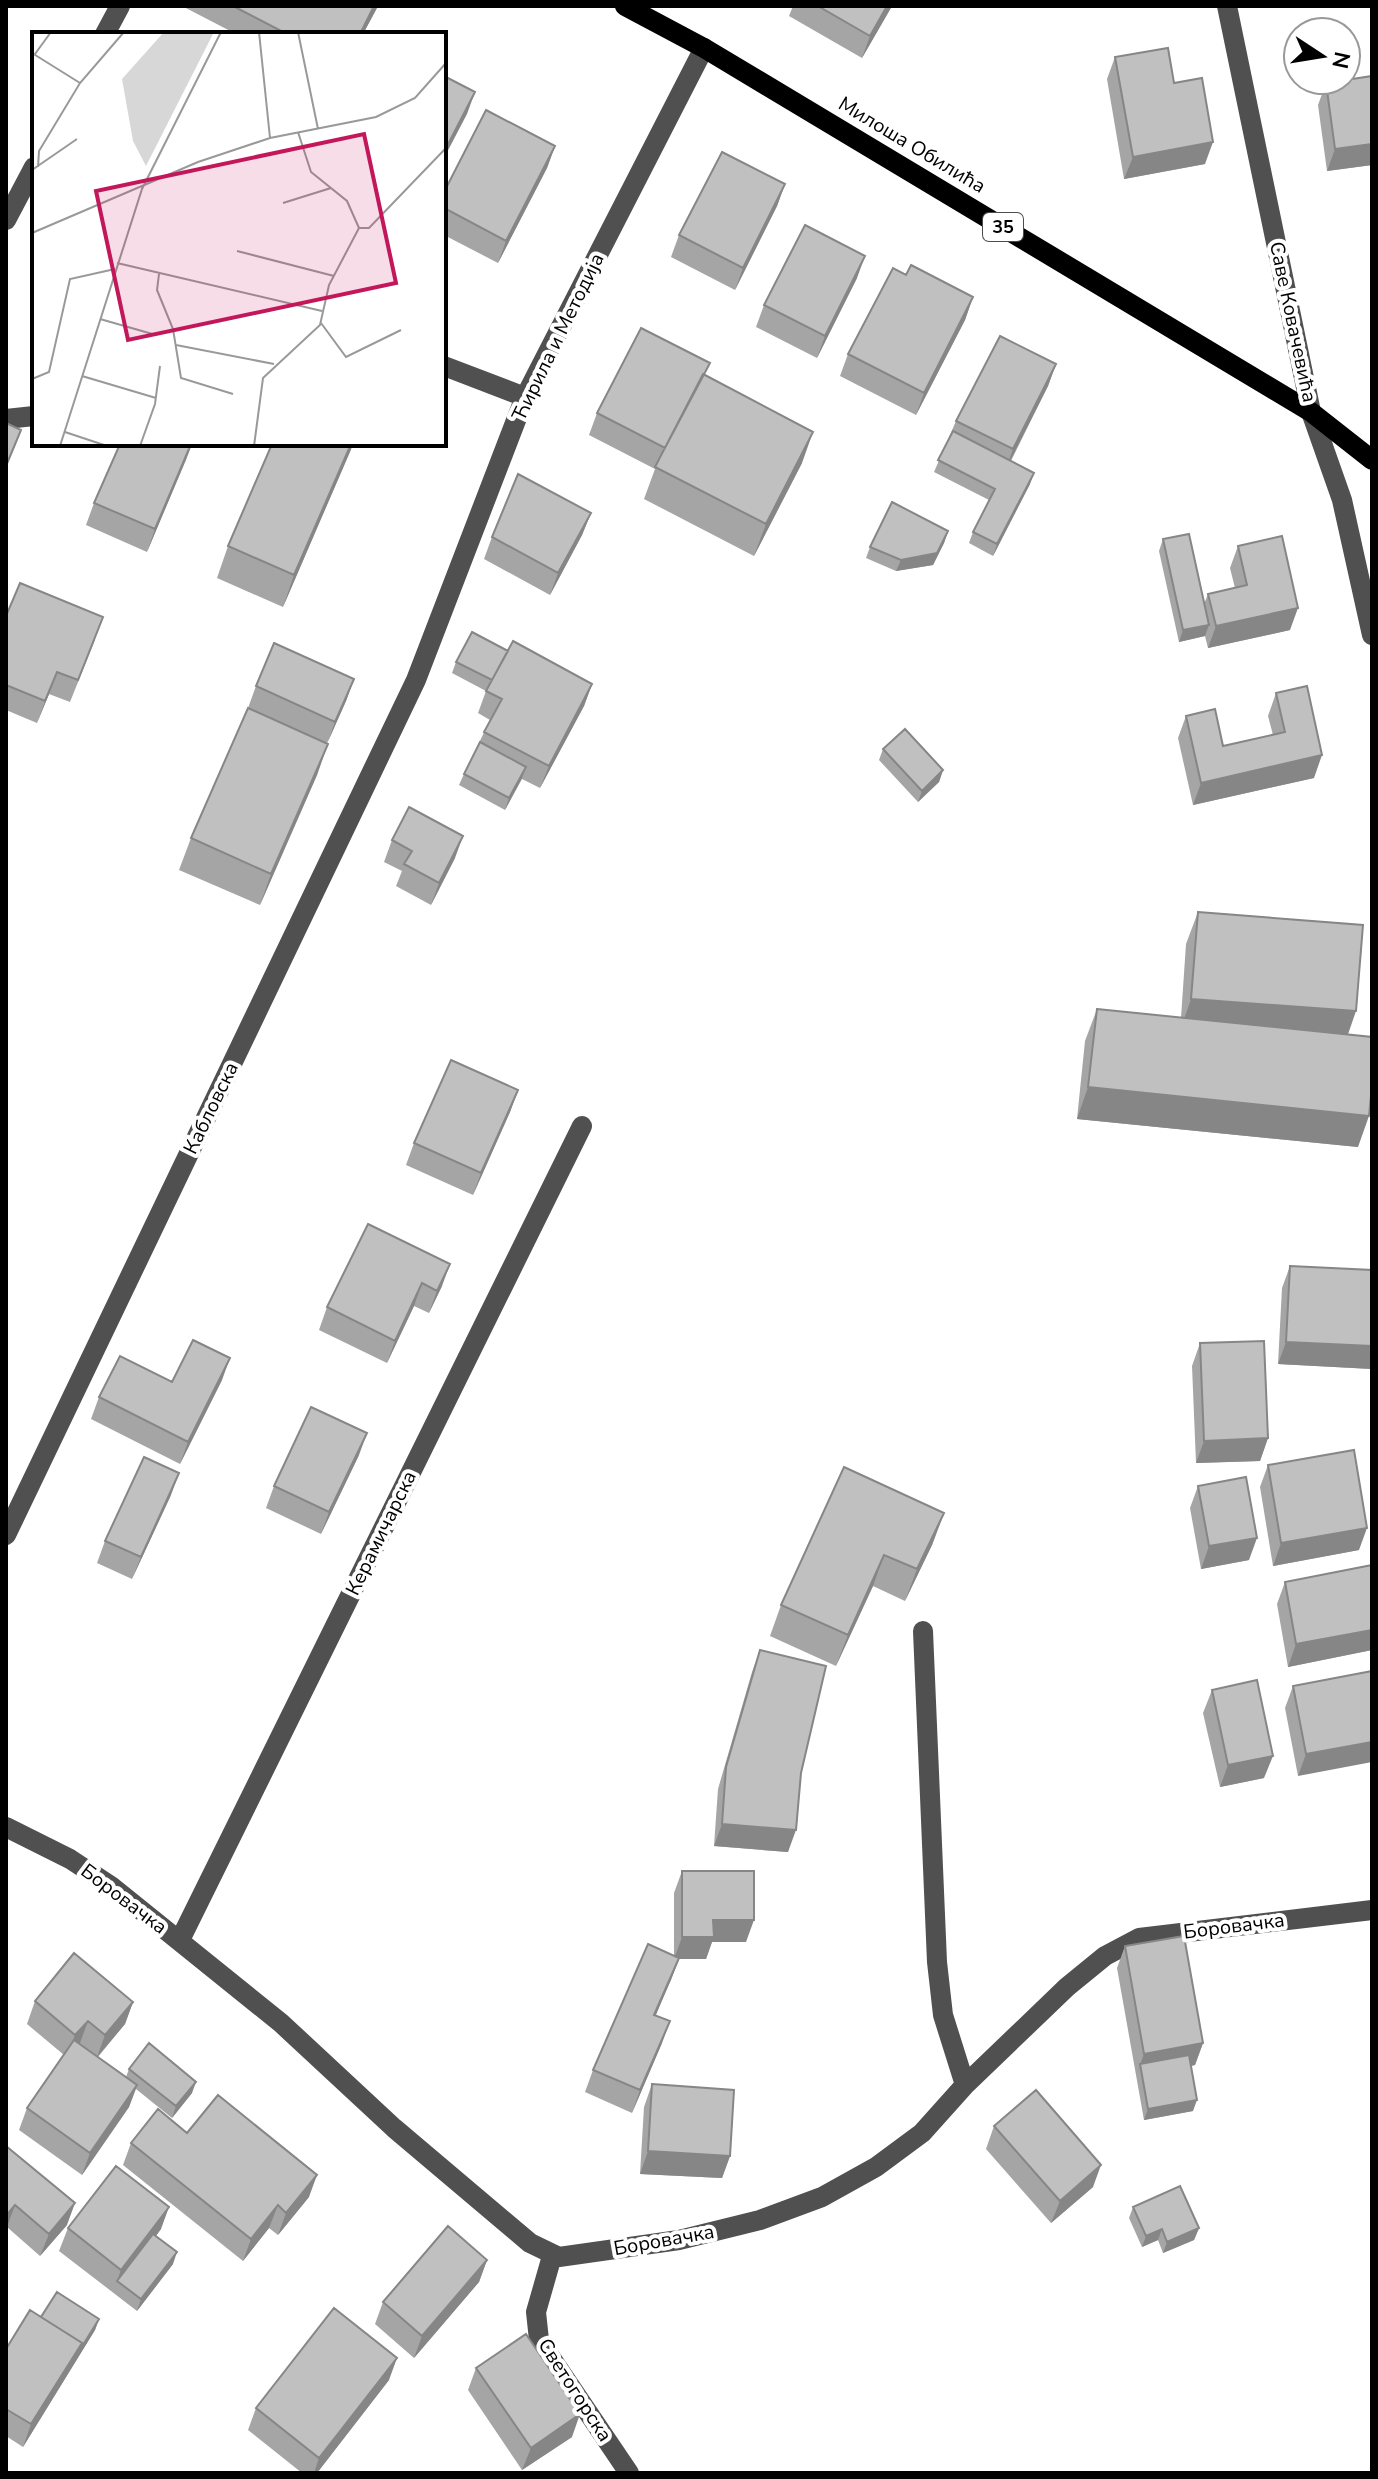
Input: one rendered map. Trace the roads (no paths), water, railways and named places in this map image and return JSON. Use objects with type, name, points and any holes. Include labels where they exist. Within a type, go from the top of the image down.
[{"type":"main road","name":"Милоша Обилића","points":[[625,6],[655,14],[704,48],[1311,412],[1372,460]]},
{"type":"street","points":[[106,32],[120,6]]},
{"type":"street","name":"Саве Ковачевића","points":[[1227,6],[1311,412],[1342,500],[1372,635]]},
{"type":"street","name":"Ћирила и Методија","points":[[416,680],[525,397],[704,48]]},
{"type":"street","points":[[6,220],[32,171]]},
{"type":"street","points":[[446,367],[525,397]]},
{"type":"street","points":[[6,419],[32,416]]},
{"type":"street","name":"Кабловска","points":[[6,1535],[416,680]]},
{"type":"street","name":"Керамичарска","points":[[180,1940],[582,1126]]},
{"type":"street","points":[[923,1631],[937,1962],[943,2015],[965,2085]]},
{"type":"street","name":"Боровачка","points":[[6,1827],[91,1872],[180,1940],[281,2023],[428,2157],[530,2243],[552,2256],[567,2257],[679,2240],[760,2220],[822,2197],[876,2167],[922,2133],[965,2085],[1067,1987],[1105,1956],[1139,1938],[1372,1910]]},
{"type":"street","name":"Светогорска","points":[[552,2256],[536,2312],[539,2340],[629,2473]]}]
